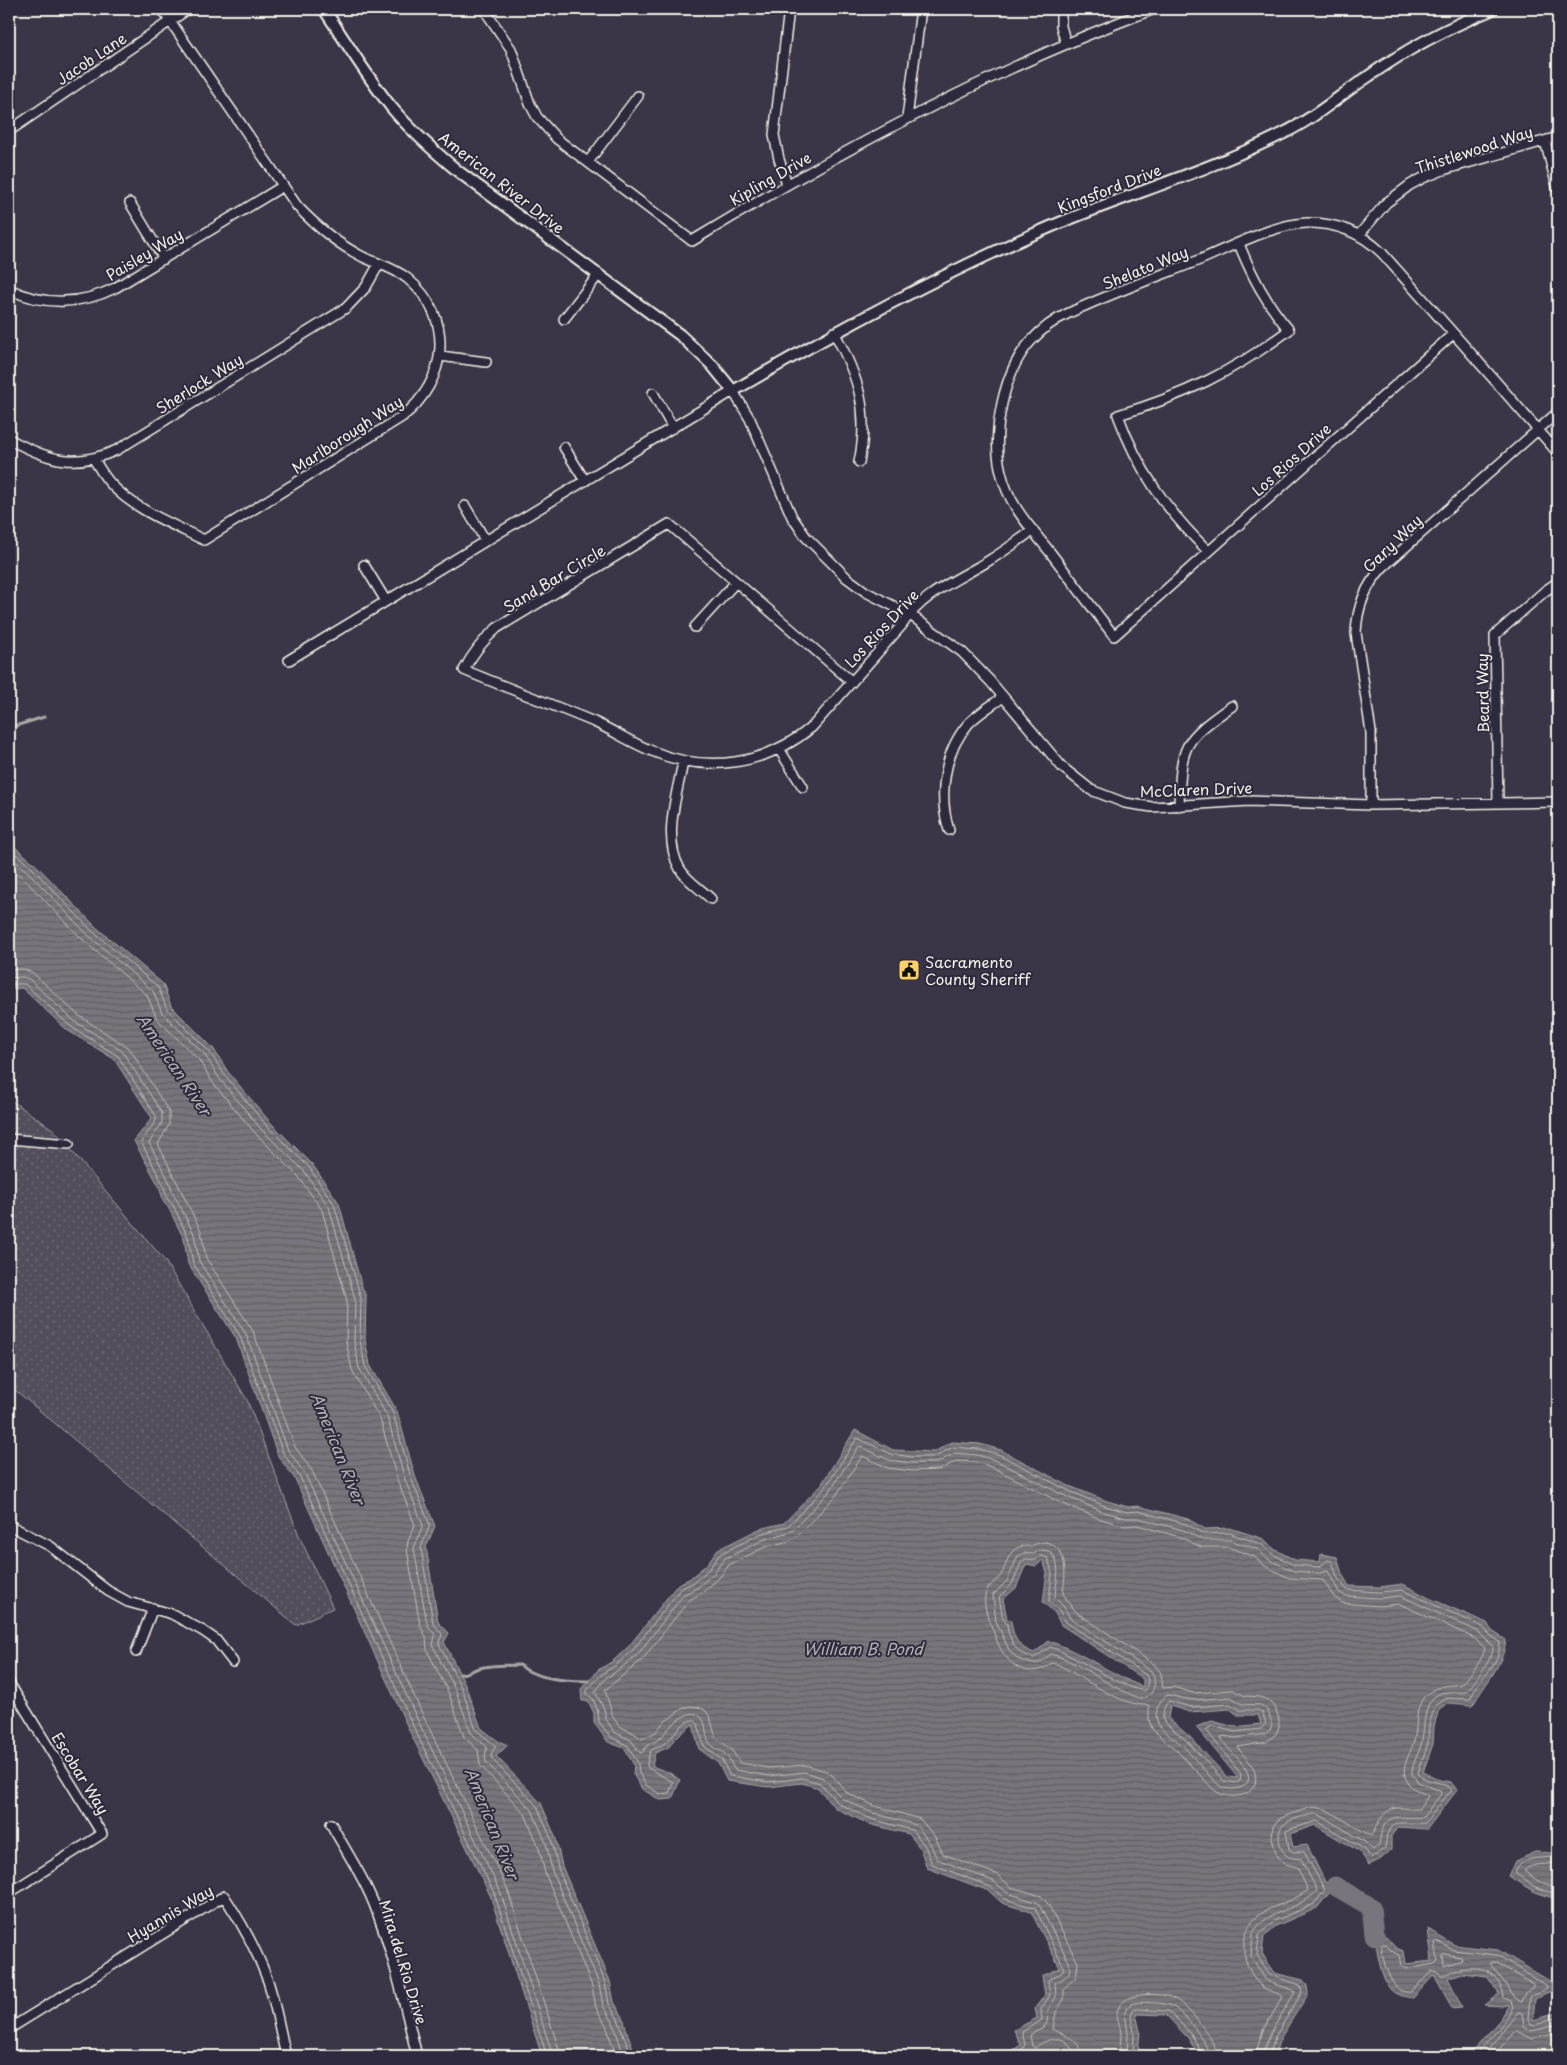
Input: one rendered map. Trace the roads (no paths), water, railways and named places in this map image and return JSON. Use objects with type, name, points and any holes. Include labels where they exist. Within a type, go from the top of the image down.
[{"type":"street","name":"Marlborough Way","points":[[93,458],[102,473],[121,494],[132,502],[204,540],[402,417],[424,397],[434,377],[440,356],[438,327],[434,313],[426,300],[406,278],[350,250],[327,235],[297,206],[162,9]]},
{"type":"street","name":"Jacob Lane","points":[[9,131],[188,9]]},
{"type":"street","name":"American River Drive","points":[[324,9],[374,84],[411,129],[459,172],[680,335],[712,365],[733,391],[750,419],[792,517],[806,537],[847,578],[866,592],[909,614]]},
{"type":"street","name":"Kipling Drive","points":[[484,9],[511,49],[517,62],[524,91],[537,117],[557,139],[692,241],[787,184],[907,118],[1014,66],[1154,9]]},
{"type":"street","points":[[787,184],[774,135],[789,9]]},
{"type":"street","points":[[907,118],[921,9]]},
{"type":"street","points":[[1061,9],[1061,26],[1066,44]]},
{"type":"street","name":"Kingsford Drive","points":[[733,391],[834,332],[934,280],[1048,228],[1227,159],[1285,133],[1328,107],[1366,77],[1399,55],[1434,35],[1493,9]]},
{"type":"street","points":[[588,162],[638,96]]},
{"type":"street","name":"Thistlewood Way","points":[[1359,235],[1386,203],[1423,178],[1558,137]]},
{"type":"street","points":[[1546,141],[1558,190]]},
{"type":"street","name":"Paisley Way","points":[[9,289],[31,298],[46,301],[78,300],[93,297],[115,288],[283,186]]},
{"type":"street","points":[[130,203],[164,258]]},
{"type":"street","name":"Shelato Way","points":[[1146,606],[1114,636],[1012,502],[1000,472],[998,431],[1005,391],[1013,368],[1041,331],[1068,314],[1281,228],[1308,223],[1336,226],[1359,235],[1382,253],[1558,453]]},
{"type":"street","points":[[1208,551],[1176,518],[1150,484],[1129,443],[1118,415],[1154,405],[1209,382],[1250,358],[1289,330],[1261,294],[1251,275],[1239,244]]},
{"type":"street","name":"Sherlock Way","points":[[9,440],[44,457],[77,461],[117,450],[346,308],[366,287],[379,264]]},
{"type":"street","points":[[564,319],[599,274]]},
{"type":"street","points":[[834,332],[852,366],[861,395],[864,426],[859,462]]},
{"type":"street","name":"Los Rios Drive","points":[[1146,606],[1453,334]]},
{"type":"street","points":[[440,356],[486,362]]},
{"type":"street","points":[[289,660],[733,391]]},
{"type":"street","points":[[653,393],[673,428]]},
{"type":"street","name":"Gary Way","points":[[1371,805],[1371,732],[1356,633],[1361,601],[1368,586],[1383,567],[1558,412]]},
{"type":"street","points":[[564,447],[585,480]]},
{"type":"street","points":[[465,506],[486,540]]},
{"type":"street","name":"Sand Bar Circle","points":[[669,524],[852,681],[812,727],[799,738],[763,755],[714,765],[683,762],[652,751],[596,723],[464,670],[473,653],[497,628],[669,524]]},
{"type":"street","name":"Los Rios Drive","points":[[852,681],[902,625],[909,614],[938,589],[985,563],[1033,530]]},
{"type":"street","points":[[364,565],[386,601]]},
{"type":"street","points":[[694,627],[736,582]]},
{"type":"street","name":"Beard Way","points":[[1498,803],[1495,635],[1558,582]]},
{"type":"street","name":"McClaren Drive","points":[[909,614],[962,652],[1062,767],[1091,790],[1107,798],[1134,805],[1161,807],[1278,800],[1371,805],[1558,802]]},
{"type":"street","points":[[949,830],[943,801],[951,753],[957,740],[970,722],[1003,697]]},
{"type":"street","points":[[1179,806],[1181,764],[1189,743],[1204,726],[1232,706]]},
{"type":"street","points":[[779,749],[803,787]]},
{"type":"street","points":[[683,762],[672,828],[672,848],[680,870],[712,899]]},
{"type":"street","points":[[9,1139],[69,1144]]},
{"type":"street","points":[[9,1524],[50,1546],[95,1581],[128,1602],[153,1608],[180,1618],[203,1631],[216,1640],[233,1662]]},
{"type":"street","points":[[136,1652],[153,1608]]},
{"type":"street","name":"Escobar Way","points":[[9,1683],[102,1834],[9,1893]]},
{"type":"street","name":"Mira del Rio Drive","points":[[331,1824],[369,1892],[377,1912],[390,1952],[417,2056]]},
{"type":"street","name":"Hyannis Way","points":[[9,2029],[224,1896],[260,1960],[275,2004],[286,2056]]},
{"type":"water","name":"American River","points":[[9,842],[34,863],[96,927],[163,984],[171,1006],[213,1048],[228,1072],[270,1122],[312,1164],[339,1203],[366,1297],[365,1340],[370,1365],[397,1411],[415,1476],[435,1526],[426,1547],[438,1622],[449,1633],[444,1642],[466,1687],[481,1728],[498,1741],[508,1745],[496,1756],[541,1803],[556,1839],[562,1866],[610,1981],[614,2002],[623,2017],[636,2056],[542,2056],[490,1895],[409,1730],[295,1479],[278,1456],[236,1338],[188,1264],[184,1239],[168,1207],[164,1203],[159,1186],[134,1141],[152,1118],[114,1059],[67,1030],[22,988],[9,989]]},
{"type":"water","name":"William B. Pond","points":[[855,1430],[893,1450],[934,1452],[952,1442],[980,1444],[1001,1450],[1069,1486],[1107,1501],[1128,1507],[1138,1506],[1188,1519],[1205,1529],[1230,1528],[1264,1539],[1274,1549],[1295,1560],[1320,1562],[1321,1554],[1337,1557],[1342,1574],[1349,1586],[1379,1587],[1403,1584],[1429,1598],[1487,1623],[1492,1631],[1506,1640],[1498,1666],[1473,1705],[1448,1703],[1439,1709],[1434,1726],[1433,1744],[1423,1772],[1451,1782],[1457,1790],[1427,1829],[1398,1827],[1391,1836],[1391,1850],[1381,1859],[1369,1865],[1360,1852],[1315,1825],[1290,1834],[1293,1847],[1307,1845],[1325,1882],[1335,1886],[1317,1908],[1276,1926],[1264,1936],[1262,1953],[1274,1973],[1303,1980],[1307,1986],[1308,1994],[1280,2039],[1272,2056],[1199,2056],[1188,2038],[1166,2015],[1136,2014],[1140,2031],[1138,2056],[1063,2056],[1060,2052],[1053,2049],[1042,2056],[1015,2056],[1013,2050],[1021,2045],[1014,2030],[1037,2018],[1035,2008],[1045,1995],[1042,1976],[1060,1968],[1031,1912],[1002,1903],[989,1891],[927,1868],[920,1848],[909,1834],[869,1824],[835,1808],[818,1788],[802,1783],[768,1787],[727,1781],[718,1763],[699,1749],[693,1724],[675,1738],[669,1747],[655,1753],[652,1766],[670,1773],[680,1780],[672,1799],[660,1800],[642,1789],[633,1774],[634,1765],[624,1748],[608,1742],[594,1723],[594,1713],[588,1701],[582,1701],[581,1689],[598,1670],[613,1661],[629,1646],[678,1584],[689,1579],[706,1565],[717,1550],[759,1529],[784,1523],[821,1485]],"holes":[[[1043,1560],[1047,1573],[1043,1602],[1055,1613],[1061,1625],[1143,1679],[1143,1687],[1073,1651],[1049,1641],[1034,1653],[1020,1645],[1013,1632],[1011,1620],[1007,1619],[1003,1599],[1016,1588],[1026,1564],[1036,1566]],[[1170,1706],[1190,1712],[1230,1709],[1238,1715],[1258,1715],[1261,1724],[1235,1727],[1212,1721],[1196,1727],[1238,1778],[1227,1777],[1190,1737],[1168,1718]]]},
{"type":"water","points":[[1558,1848],[1558,1900],[1533,1891],[1508,1876],[1515,1861],[1535,1852],[1552,1853]]},
{"type":"water","points":[[1428,1929],[1454,1945],[1498,1950],[1558,1986],[1558,1989],[1535,1999],[1533,2020],[1558,2013],[1558,2056],[1469,2056],[1502,2017],[1509,2004],[1503,2006],[1484,2005],[1499,1994],[1487,1976],[1462,1973],[1448,1978],[1462,2007],[1452,2008],[1434,1975],[1413,1998],[1393,1992],[1384,1979],[1378,1957],[1376,1937],[1385,1936],[1396,1948],[1404,1951],[1406,1964],[1432,1961]]},
{"type":"waterway","points":[[9,728],[44,717]]},
{"type":"waterway","points":[[460,1674],[484,1667],[520,1665],[526,1670],[542,1676],[561,1680],[588,1681]]},
{"type":"waterway","points":[[1335,1886],[1371,1907],[1374,1935],[1376,1937]]},
{"type":"place","name":"Sacramento County Sheriff","points":[[909,970]]}]
